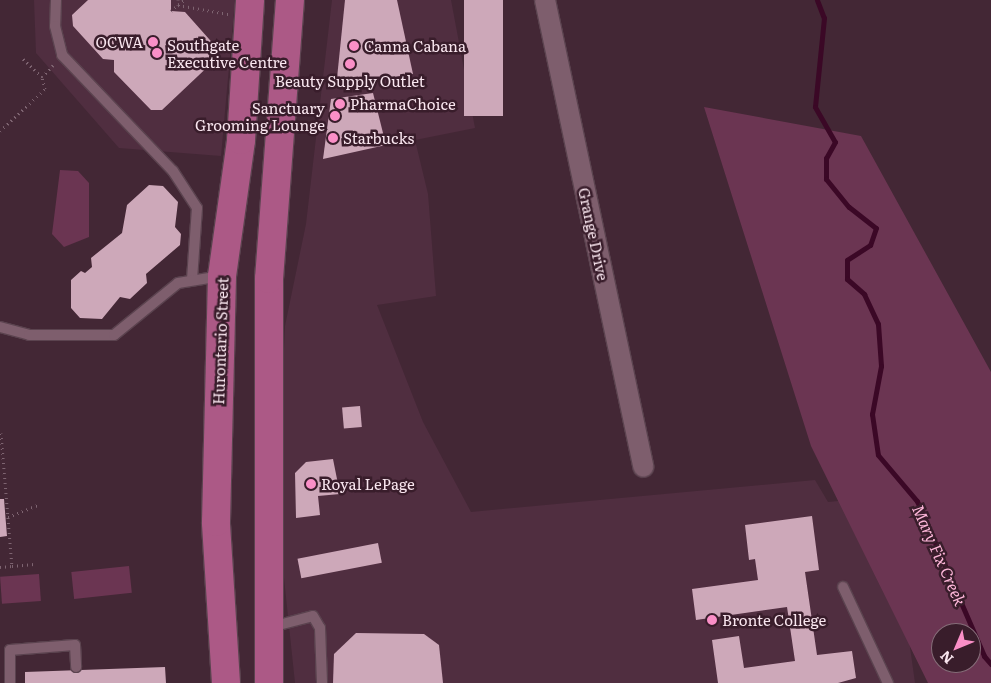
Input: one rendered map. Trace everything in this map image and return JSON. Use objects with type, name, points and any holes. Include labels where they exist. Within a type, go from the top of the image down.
[{"type":"main road","points":[[269,683],[268,279],[290,0]]},
{"type":"main road","name":"Hurontario Street","points":[[226,683],[216,522],[222,276],[240,140],[249,10]]},
{"type":"street","name":"Grange Drive","points":[[546,0],[643,467]]},
{"type":"lane","points":[[56,0],[55,26],[62,55],[173,170],[197,208],[192,279]]},
{"type":"lane","points":[[0,327],[29,335],[114,335],[178,283],[192,279],[222,276]]},
{"type":"lane","points":[[843,587],[888,683]]},
{"type":"lane","points":[[268,628],[313,616],[320,628],[322,683]]},
{"type":"lane","points":[[10,683],[10,650],[75,645],[76,667]]},
{"type":"path","points":[[178,0],[178,5]]},
{"type":"path","points":[[171,12],[184,0]]},
{"type":"path","points":[[178,5],[249,10]]},
{"type":"path","points":[[42,77],[62,55]]},
{"type":"path","points":[[0,131],[44,89],[42,77],[22,58]]},
{"type":"path","points":[[1,434],[12,566]]},
{"type":"path","points":[[8,517],[38,505]]},
{"type":"path","points":[[0,567],[37,564]]},
{"type":"shaded area","points":[[34,0],[235,0],[221,156],[119,148],[36,53]]},
{"type":"shaded area","points":[[332,0],[451,0],[475,128],[415,140],[428,194],[436,296],[377,305],[423,422],[471,512],[815,480],[828,502],[889,496],[915,683],[295,683],[284,578],[280,440],[285,326],[306,224]]},
{"type":"shaded area","points":[[704,107],[861,136],[991,372],[991,683],[928,683],[811,446]]},
{"type":"shaded area","points":[[60,170],[78,171],[89,183],[89,237],[64,247],[52,234]]},
{"type":"shaded area","points":[[129,566],[132,593],[74,599],[71,572]]},
{"type":"shaded area","points":[[39,574],[41,601],[2,604],[0,577]]},
{"type":"building","name":"Southgate Executive Centre","points":[[88,0],[171,0],[171,11],[185,12],[217,48],[216,59],[162,110],[151,110],[114,72],[114,60],[103,59],[73,26],[72,15]]},
{"type":"building","points":[[345,0],[397,0],[413,74],[336,88]]},
{"type":"building","points":[[464,0],[503,0],[503,116],[464,116]]},
{"type":"building","points":[[373,93],[386,145],[323,159],[331,99]]},
{"type":"building","points":[[149,185],[163,186],[178,202],[175,227],[181,234],[180,245],[146,274],[147,283],[130,299],[120,297],[102,319],[80,318],[71,308],[71,280],[81,271],[85,273],[92,267],[91,258],[122,233],[127,205]]},
{"type":"building","points":[[360,406],[362,427],[344,428],[342,408]]},
{"type":"building","points":[[333,459],[340,494],[318,496],[320,515],[296,518],[295,473],[306,462]]},
{"type":"building","points":[[0,499],[4,499],[7,536],[0,537]]},
{"type":"building","points":[[812,516],[819,570],[805,572],[817,655],[852,651],[856,678],[838,683],[718,683],[712,640],[739,636],[744,668],[795,661],[787,607],[696,620],[692,589],[758,580],[755,559],[749,560],[745,525]]},
{"type":"building","points":[[378,543],[382,563],[301,578],[298,559]]},
{"type":"building","points":[[356,633],[424,634],[439,645],[443,683],[333,683],[334,654]]},
{"type":"building","points":[[165,667],[166,683],[25,683],[25,672]]},
{"type":"waterway","name":"Mary Fix Creek","points":[[817,0],[824,18],[815,107],[835,142],[826,158],[826,179],[849,207],[876,228],[870,245],[847,260],[847,279],[864,294],[878,324],[881,366],[872,414],[878,455],[917,501],[984,656],[991,664]]},
{"type":"place","name":"OCWA","points":[[153,42]]},
{"type":"place","name":"Canna Cabana","points":[[354,46]]},
{"type":"place","name":"Southgate Executive Centre","points":[[157,53]]},
{"type":"place","name":"Beauty Supply Outlet","points":[[350,64]]},
{"type":"place","name":"PharmaChoice","points":[[340,104]]},
{"type":"place","name":"Sanctuary Grooming Lounge","points":[[335,116]]},
{"type":"place","name":"Starbucks","points":[[333,138]]},
{"type":"place","name":"Royal LePage","points":[[311,484]]},
{"type":"place","name":"Bronte College","points":[[712,620]]}]
